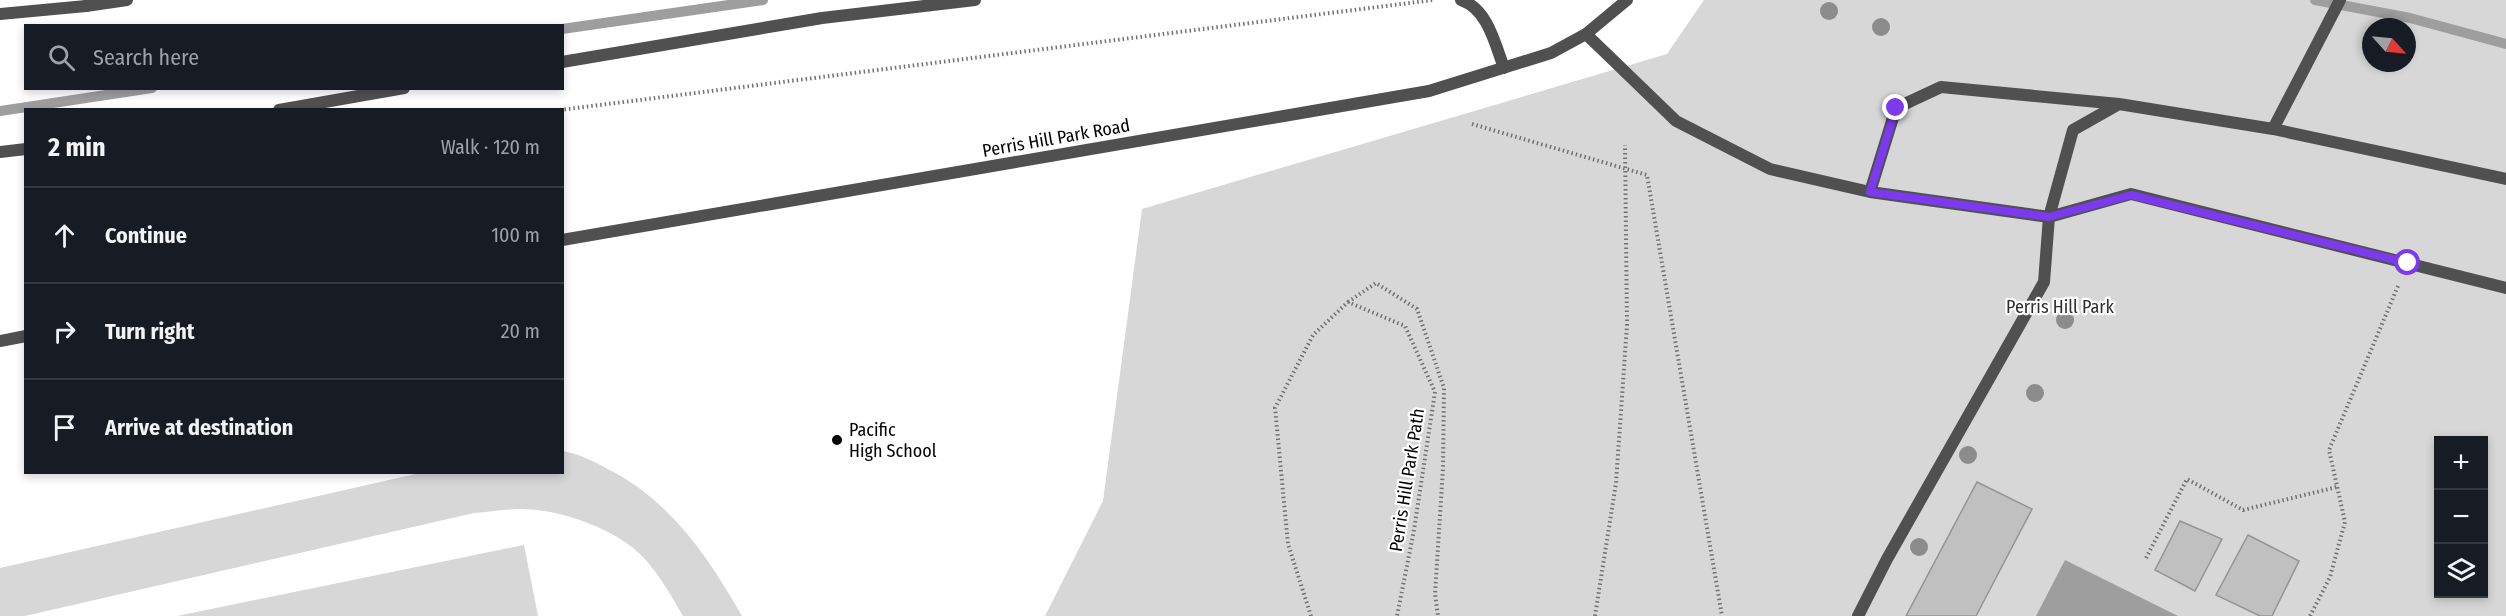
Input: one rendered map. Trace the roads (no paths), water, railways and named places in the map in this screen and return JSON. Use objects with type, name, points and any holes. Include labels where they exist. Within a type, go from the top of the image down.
[{"type":"street","points":[[0,14],[127,0]]},
{"type":"street","points":[[564,62],[822,18],[975,0]]},
{"type":"street","points":[[1461,0],[1471,3],[1488,24],[1504,68]]},
{"type":"street","name":"Perris Hill Park Road","points":[[564,240],[1349,107],[1429,91],[1551,53],[1586,34],[1627,0]]},
{"type":"street","points":[[2273,129],[2340,0]]},
{"type":"street","points":[[1586,34],[1676,121],[1770,169],[1870,192],[2049,217],[2131,195],[2506,288]]},
{"type":"street","points":[[1870,192],[1896,108],[1941,87],[2119,104],[2273,129],[2506,179]]},
{"type":"street","points":[[290,108],[393,90]]},
{"type":"street","points":[[1858,616],[1887,559],[2044,282],[2049,217],[2073,130],[2119,104]]},
{"type":"street","points":[[0,152],[24,149]]},
{"type":"street","points":[[0,340],[24,336]]},
{"type":"waterway","points":[[564,29],[763,0]]},
{"type":"waterway","points":[[2315,0],[2410,18],[2506,44]]},
{"type":"waterway","points":[[0,111],[139,90]]},
{"type":"place","name":"Pacific High School","points":[[837,440]]},
{"type":"park label","name":"Perris Hill Park","points":[[2060,307]]}]
